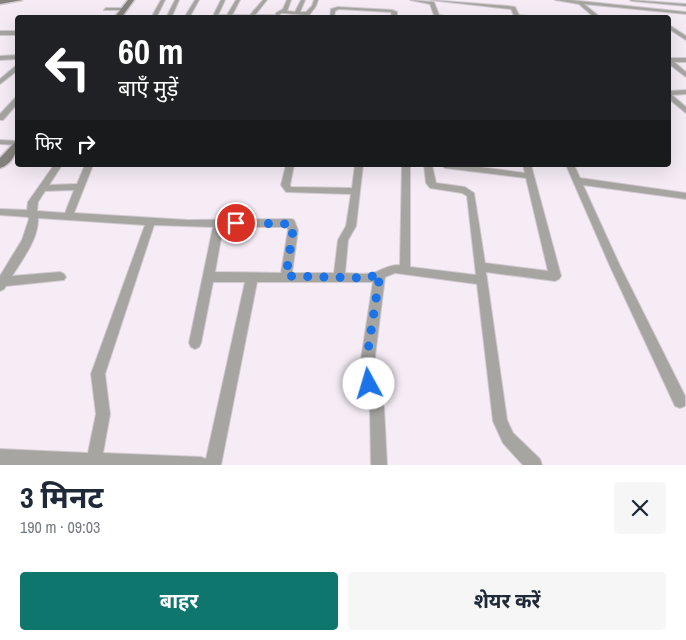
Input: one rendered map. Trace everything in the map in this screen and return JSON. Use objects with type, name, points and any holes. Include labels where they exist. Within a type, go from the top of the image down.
[{"type":"street","points":[[0,2],[19,0]]},
{"type":"street","points":[[119,15],[131,0]]},
{"type":"street","points":[[155,15],[163,0]]},
{"type":"street","points":[[170,15],[177,0]]},
{"type":"street","points":[[188,15],[197,0]]},
{"type":"street","points":[[216,15],[223,0]]},
{"type":"street","points":[[230,15],[238,0]]},
{"type":"street","points":[[253,15],[265,0]]},
{"type":"street","points":[[278,15],[282,12],[289,0]]},
{"type":"street","points":[[297,13],[303,0]]},
{"type":"street","points":[[306,15],[314,6],[316,0]]},
{"type":"street","points":[[371,9],[373,0]]},
{"type":"street","points":[[412,0],[498,3],[511,7],[517,15]]},
{"type":"street","points":[[557,0],[580,4],[595,15]]},
{"type":"street","points":[[632,0],[686,5]]},
{"type":"street","points":[[431,1],[436,15]]},
{"type":"street","points":[[580,4],[597,2],[648,10],[686,13]]},
{"type":"street","points":[[106,9],[124,9]]},
{"type":"street","points":[[332,15],[333,11],[336,9],[371,9],[392,10],[395,12],[394,15]]},
{"type":"street","points":[[362,15],[363,9]]},
{"type":"street","points":[[648,10],[654,15]]},
{"type":"street","points":[[282,12],[302,15]]},
{"type":"street","points":[[671,28],[686,38]]},
{"type":"street","points":[[0,33],[15,32]]},
{"type":"street","points":[[0,58],[15,57]]},
{"type":"street","points":[[671,60],[686,60]]},
{"type":"street","points":[[671,62],[686,75]]},
{"type":"street","points":[[0,82],[15,69]]},
{"type":"street","points":[[671,94],[686,92]]},
{"type":"street","points":[[671,97],[686,111]]},
{"type":"street","points":[[0,118],[15,101]]},
{"type":"street","points":[[675,102],[686,102]]},
{"type":"street","points":[[0,142],[15,143]]},
{"type":"street","points":[[0,165],[15,147]]},
{"type":"street","points":[[1,283],[29,234],[34,218],[32,214],[33,202],[57,167]]},
{"type":"street","points":[[68,217],[88,167]]},
{"type":"street","points":[[290,167],[285,185],[290,190],[356,191]]},
{"type":"street","points":[[339,277],[341,247],[351,226],[358,167]]},
{"type":"street","points":[[405,270],[406,167]]},
{"type":"street","points":[[428,167],[430,183],[433,186],[465,190],[471,195],[500,421],[508,438],[534,465]]},
{"type":"street","points":[[460,167],[530,176]]},
{"type":"street","points":[[480,267],[556,276],[528,167]]},
{"type":"street","points":[[571,167],[614,266],[680,401]]},
{"type":"street","points":[[578,181],[686,196]]},
{"type":"street","points":[[42,188],[80,186]]},
{"type":"street","points":[[0,212],[188,224],[291,224],[293,230],[286,276]]},
{"type":"street","points":[[93,461],[101,432],[103,413],[97,388],[98,374],[151,221]]},
{"type":"street","points":[[195,344],[219,223]]},
{"type":"street","points":[[207,277],[366,278],[394,269],[481,280]]},
{"type":"street","points":[[379,465],[376,408],[366,372],[380,274]]},
{"type":"street","points":[[1,283],[60,277]]},
{"type":"street","points":[[213,465],[252,277]]},
{"type":"street","points":[[0,457],[201,465]]},
{"type":"route","points":[[236,223],[286,223],[293,226],[286,276],[366,278],[380,274],[366,363],[369,384]]}]
